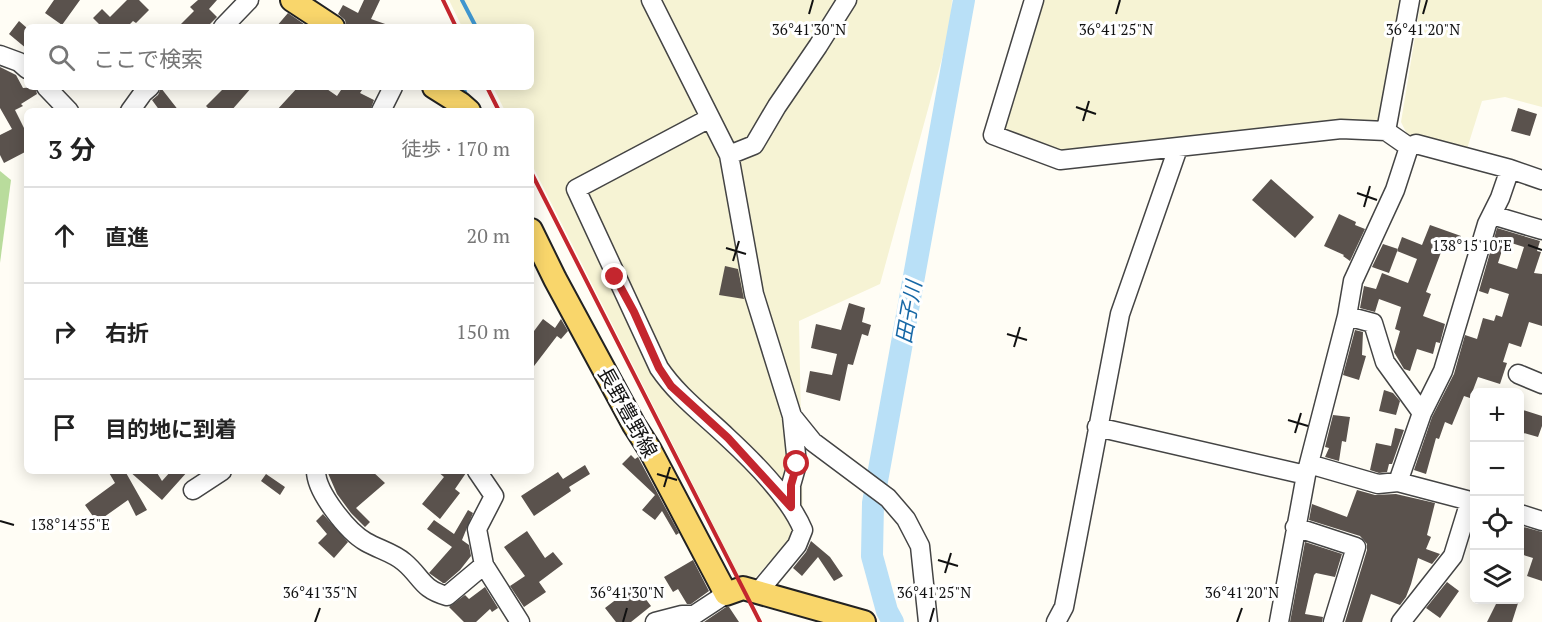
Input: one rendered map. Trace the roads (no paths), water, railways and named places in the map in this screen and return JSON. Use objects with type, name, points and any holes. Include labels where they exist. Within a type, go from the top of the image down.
[{"type":"main road","points":[[292,0],[328,24]]},
{"type":"main road","points":[[439,90],[466,108]]},
{"type":"main road","name":"長野豊野線","points":[[534,242],[634,425],[650,450],[726,594]]},
{"type":"main road","points":[[726,594],[743,588],[759,591],[864,622]]},
{"type":"street","points":[[226,24],[249,0]]},
{"type":"street","points":[[651,0],[729,155],[754,294],[792,416],[797,464],[791,485],[791,507]]},
{"type":"street","points":[[729,155],[754,145],[777,105],[847,0]]},
{"type":"street","points":[[1034,0],[993,135],[1060,160],[1341,129],[1386,131],[1409,147]]},
{"type":"street","points":[[1386,131],[1410,0]]},
{"type":"street","points":[[0,55],[19,62],[24,66]]},
{"type":"street","points":[[49,90],[66,108]]},
{"type":"street","points":[[132,108],[146,90]]},
{"type":"street","points":[[382,108],[392,90]]},
{"type":"street","points":[[710,118],[576,189],[659,368],[671,386],[728,438],[796,514],[803,530],[797,545],[759,591]]},
{"type":"street","points":[[1279,622],[1295,527],[1347,316],[1353,281],[1395,190],[1409,147],[1416,144],[1542,180]]},
{"type":"street","points":[[1056,622],[1064,607],[1120,314],[1178,148]]},
{"type":"street","points":[[1398,482],[1422,413],[1443,370],[1492,215],[1510,169]]},
{"type":"street","points":[[1492,215],[1542,230]]},
{"type":"street","points":[[1347,316],[1373,323],[1385,362],[1422,413]]},
{"type":"street","points":[[1518,374],[1542,384]]},
{"type":"street","points":[[792,416],[813,442],[888,498],[906,519],[921,546],[928,622]]},
{"type":"street","points":[[1097,428],[1378,484],[1398,482],[1470,500]]},
{"type":"street","points":[[194,482],[214,474]]},
{"type":"street","points":[[316,474],[329,505],[363,540],[403,561],[431,592],[447,596],[484,565]]},
{"type":"street","points":[[479,474],[494,496],[477,529],[484,565],[520,622]]},
{"type":"street","points":[[1401,622],[1453,556],[1470,507]]},
{"type":"street","points":[[1524,515],[1542,521]]},
{"type":"street","points":[[1295,527],[1356,547],[1333,622]]},
{"type":"street","points":[[655,622],[682,615],[693,615],[726,594]]},
{"type":"waterway","points":[[462,0],[474,24]]},
{"type":"waterway","name":"田子川","points":[[893,622],[887,611],[872,556],[873,503],[964,0]]},
{"type":"waterway","points":[[464,90],[467,97]]},
{"type":"railway","points":[[443,0],[455,24]]},
{"type":"railway","points":[[488,90],[498,108]]},
{"type":"railway","points":[[534,178],[760,622]]}]
